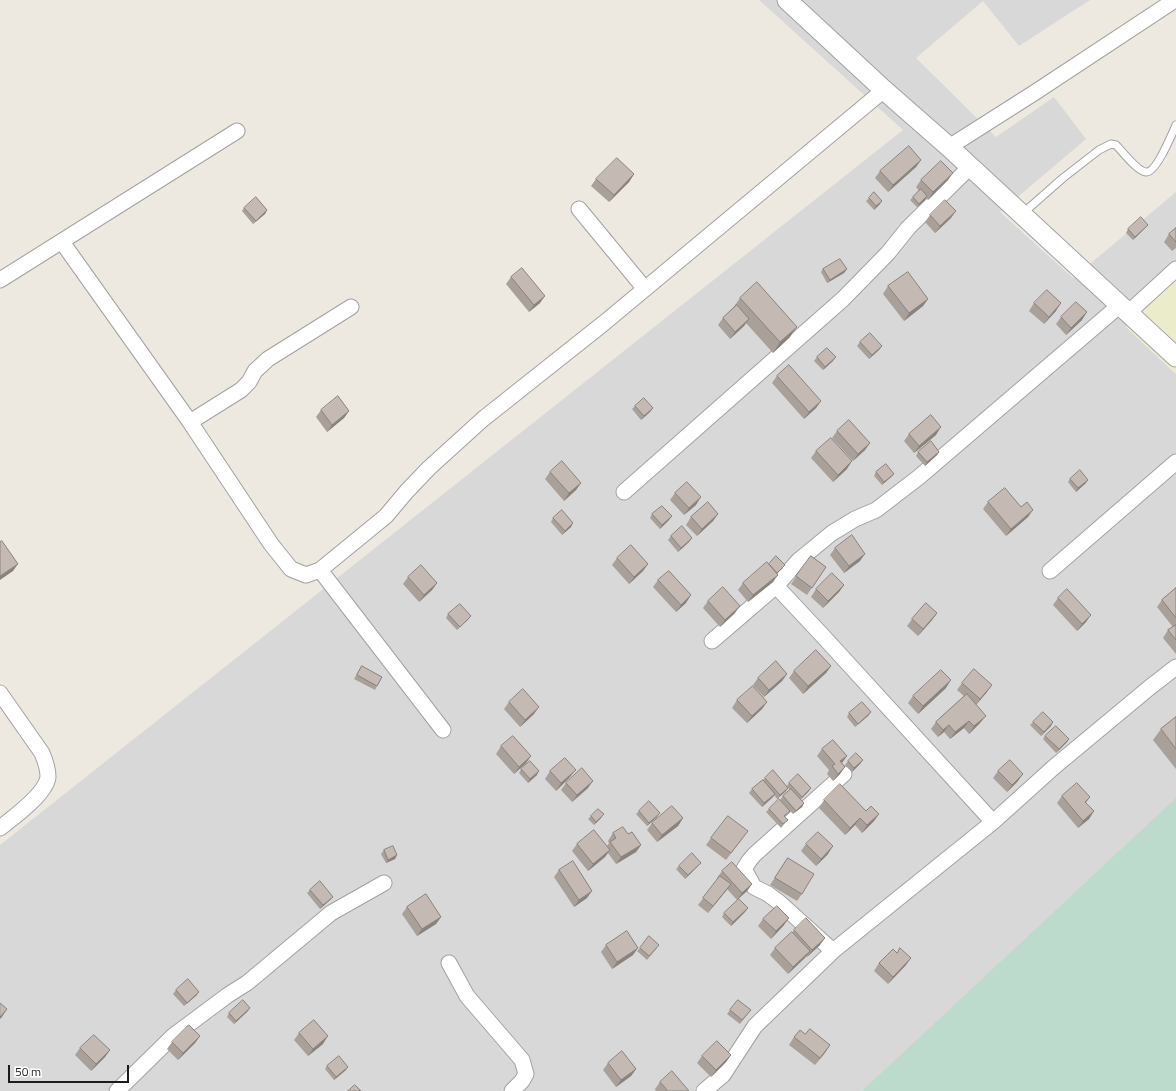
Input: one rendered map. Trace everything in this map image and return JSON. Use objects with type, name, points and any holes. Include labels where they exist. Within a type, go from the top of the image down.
[{"type":"street","points":[[949,146],[1034,93],[1175,0]]},
{"type":"street","points":[[795,2],[884,90],[949,146],[1176,356]]},
{"type":"street","points":[[62,242],[190,422],[271,544],[291,569],[306,575],[320,570],[386,516],[429,468],[483,419],[604,323],[884,90]]},
{"type":"street","points":[[0,280],[237,131]]},
{"type":"street","points":[[624,492],[843,298],[888,253],[908,228],[970,167]]},
{"type":"street","points":[[579,209],[645,289]]},
{"type":"street","points":[[712,641],[776,586],[799,560],[832,533],[855,519],[876,510],[919,477],[1124,309],[1176,269]]},
{"type":"street","points":[[190,422],[241,390],[249,382],[255,371],[268,359],[351,306]]},
{"type":"street","points":[[1050,571],[1176,462]]},
{"type":"street","points":[[320,570],[443,730]]},
{"type":"street","points":[[776,586],[993,822]]},
{"type":"street","points":[[704,1091],[723,1075],[755,1026],[833,951],[993,822],[1060,762],[1176,667]]},
{"type":"street","points":[[0,694],[42,753],[46,762],[48,778],[41,792],[33,801],[0,828]]},
{"type":"street","points":[[833,951],[780,902],[754,887],[744,869],[754,855],[844,774]]},
{"type":"street","points":[[117,1091],[173,1036],[247,983],[331,913],[384,883]]},
{"type":"street","points":[[449,963],[467,996],[522,1060],[526,1074],[522,1081],[512,1091]]},
{"type":"lane","points":[[1022,214],[1063,178],[1099,150],[1111,144],[1116,145],[1138,168],[1149,172],[1158,163],[1176,125]]},
{"type":"shaded area","points":[[759,0],[1090,0],[1019,46],[983,1],[916,58],[996,137],[1054,97],[1086,139],[1000,212],[1073,278],[1176,192],[1176,280],[1126,327],[1176,374],[1176,823],[867,1091],[0,1091],[0,845],[903,130]]},
{"type":"green space","points":[[1176,280],[1176,374],[1126,327]]},
{"type":"green space","points":[[1176,798],[1176,1091],[862,1091]]},
{"type":"building","points":[[909,146],[921,160],[893,185],[880,171]]},
{"type":"building","points":[[617,158],[634,174],[614,195],[596,179]]},
{"type":"building","points":[[941,161],[953,173],[933,192],[921,180]]},
{"type":"building","points":[[921,189],[927,196],[919,204],[913,197]]},
{"type":"building","points":[[874,192],[882,201],[876,206],[869,198]]},
{"type":"building","points":[[256,197],[267,210],[256,221],[244,208]]},
{"type":"building","points":[[945,200],[956,211],[940,226],[930,215]]},
{"type":"building","points":[[1141,217],[1148,225],[1135,237],[1128,229]]},
{"type":"building","points":[[1176,228],[1176,242],[1169,234]]},
{"type":"building","points":[[840,259],[847,269],[830,280],[823,269]]},
{"type":"building","points":[[522,268],[545,296],[534,305],[511,277]]},
{"type":"building","points":[[908,272],[928,299],[909,313],[888,286]]},
{"type":"building","points":[[757,282],[797,327],[780,342],[740,298]]},
{"type":"building","points":[[1047,290],[1061,303],[1049,317],[1034,303]]},
{"type":"building","points":[[1076,302],[1087,312],[1071,328],[1061,317]]},
{"type":"building","points":[[737,305],[749,319],[735,332],[723,318]]},
{"type":"building","points":[[870,333],[882,346],[872,355],[860,342]]},
{"type":"building","points":[[827,348],[836,357],[825,367],[817,357]]},
{"type":"building","points":[[789,365],[821,401],[809,412],[777,376]]},
{"type":"building","points":[[338,396],[349,411],[332,425],[321,410]]},
{"type":"building","points":[[644,398],[653,408],[644,416],[635,406]]},
{"type":"building","points":[[931,415],[941,427],[919,446],[909,434]]},
{"type":"building","points":[[849,420],[870,443],[858,454],[837,431]]},
{"type":"building","points":[[831,438],[852,461],[838,475],[816,451]]},
{"type":"building","points":[[931,441],[939,452],[927,462],[918,452]]},
{"type":"building","points":[[562,461],[581,483],[569,493],[550,472]]},
{"type":"building","points":[[886,464],[894,474],[884,482],[876,472]]},
{"type":"building","points":[[1080,470],[1088,480],[1078,488],[1070,479]]},
{"type":"building","points":[[687,482],[701,497],[689,508],[675,493]]},
{"type":"building","points":[[1005,488],[1021,507],[1027,502],[1033,510],[1011,529],[988,502]]},
{"type":"building","points":[[708,502],[718,514],[702,529],[691,517]]},
{"type":"building","points":[[662,506],[672,516],[662,525],[652,514]]},
{"type":"building","points":[[562,510],[573,523],[565,531],[553,518]]},
{"type":"building","points":[[682,526],[692,538],[681,548],[671,536]]},
{"type":"building","points":[[852,535],[865,554],[849,566],[835,548]]},
{"type":"building","points":[[2,541],[18,564],[0,576],[0,542]]},
{"type":"building","points":[[631,545],[648,564],[634,577],[617,558]]},
{"type":"building","points":[[776,556],[785,565],[777,573],[769,564]]},
{"type":"building","points":[[811,556],[826,567],[812,588],[796,576]]},
{"type":"building","points":[[767,562],[778,575],[753,595],[743,583]]},
{"type":"building","points":[[421,565],[437,583],[424,595],[408,577]]},
{"type":"building","points":[[669,571],[691,595],[681,605],[658,580]]},
{"type":"building","points":[[832,573],[844,585],[828,601],[816,589]]},
{"type":"building","points":[[723,587],[740,606],[725,620],[708,601]]},
{"type":"building","points":[[1176,588],[1176,618],[1162,600]]},
{"type":"building","points":[[1067,589],[1091,615],[1082,624],[1058,598]]},
{"type":"building","points":[[926,603],[937,613],[923,629],[912,619]]},
{"type":"building","points":[[460,604],[471,616],[460,627],[448,614]]},
{"type":"building","points":[[1176,625],[1176,640],[1168,630]]},
{"type":"building","points":[[816,650],[831,666],[808,686],[794,671]]},
{"type":"building","points":[[776,661],[787,674],[769,690],[758,678]]},
{"type":"building","points":[[362,666],[382,677],[377,686],[357,675]]},
{"type":"building","points":[[974,669],[992,685],[980,699],[962,683]]},
{"type":"building","points":[[941,670],[951,680],[923,706],[913,696]]},
{"type":"building","points":[[753,686],[767,702],[752,716],[737,700]]},
{"type":"building","points":[[523,689],[539,707],[525,720],[509,702]]},
{"type":"building","points":[[967,694],[986,716],[974,726],[969,721],[955,732],[949,725],[943,730],[936,722]]},
{"type":"building","points":[[862,702],[871,712],[858,724],[849,713]]},
{"type":"building","points":[[1043,712],[1053,722],[1044,732],[1033,722]]},
{"type":"building","points":[[1176,717],[1176,749],[1161,729]]},
{"type":"building","points":[[1056,726],[1069,739],[1059,749],[1045,736]]},
{"type":"building","points":[[513,736],[531,756],[519,767],[501,746]]},
{"type":"building","points":[[833,740],[847,756],[840,761],[845,767],[838,774],[832,766],[835,764],[822,749]]},
{"type":"building","points":[[856,753],[863,760],[854,768],[848,761]]},
{"type":"building","points":[[565,758],[576,770],[561,783],[550,771]]},
{"type":"building","points":[[1010,760],[1023,774],[1012,785],[998,771]]},
{"type":"building","points":[[530,761],[539,771],[530,779],[521,769]]},
{"type":"building","points":[[582,768],[593,781],[577,795],[566,783]]},
{"type":"building","points":[[773,770],[788,788],[780,795],[765,778]]},
{"type":"building","points":[[798,774],[811,788],[802,797],[789,783]]},
{"type":"building","points":[[763,780],[775,794],[764,803],[752,789]]},
{"type":"building","points":[[1077,783],[1090,797],[1085,802],[1094,811],[1083,821],[1062,796]]},
{"type":"building","points":[[840,784],[866,811],[871,806],[879,814],[867,825],[860,818],[850,828],[824,800]]},
{"type":"building","points":[[791,789],[804,803],[796,811],[783,796]]},
{"type":"building","points":[[779,799],[790,811],[784,816],[788,820],[783,824],[769,809]]},
{"type":"building","points":[[649,801],[660,813],[649,823],[639,811]]},
{"type":"building","points":[[672,806],[683,818],[662,835],[652,823]]},
{"type":"building","points":[[598,809],[604,814],[596,822],[591,816]]},
{"type":"building","points":[[728,816],[748,831],[731,853],[711,838]]},
{"type":"building","points":[[623,827],[628,834],[632,832],[641,845],[621,857],[610,842],[616,838],[613,833]]},
{"type":"building","points":[[594,830],[610,850],[593,864],[577,844]]},
{"type":"building","points":[[818,832],[833,846],[821,859],[806,844]]},
{"type":"building","points":[[393,846],[397,855],[388,860],[384,850]]},
{"type":"building","points":[[692,853],[701,863],[688,875],[679,866]]},
{"type":"building","points":[[788,858],[814,874],[802,894],[775,878]]},
{"type":"building","points":[[573,861],[592,891],[579,900],[559,870]]},
{"type":"building","points":[[732,862],[752,884],[742,893],[722,871]]},
{"type":"building","points":[[720,876],[731,884],[713,906],[703,898]]},
{"type":"building","points":[[320,881],[333,897],[323,905],[310,890]]},
{"type":"building","points":[[426,894],[441,917],[422,929],[407,907]]},
{"type":"building","points":[[739,899],[748,908],[733,922],[724,913]]},
{"type":"building","points":[[777,906],[789,918],[776,931],[763,919]]},
{"type":"building","points":[[806,918],[825,938],[812,950],[794,930]]},
{"type":"building","points":[[627,931],[638,948],[617,962],[606,945]]},
{"type":"building","points":[[792,932],[810,951],[793,967],[775,948]]},
{"type":"building","points":[[649,936],[659,945],[649,956],[640,948]]},
{"type":"building","points":[[900,948],[911,958],[893,977],[879,963],[893,949],[897,953]]},
{"type":"building","points":[[188,979],[199,992],[187,1003],[176,990]]},
{"type":"building","points":[[243,1000],[250,1008],[236,1021],[229,1013]]},
{"type":"building","points":[[738,1000],[751,1010],[742,1020],[730,1010]]},
{"type":"building","points":[[0,1003],[7,1009],[0,1017]]},
{"type":"building","points":[[314,1020],[328,1036],[313,1049],[299,1033]]},
{"type":"building","points":[[189,1025],[200,1036],[183,1053],[172,1042]]},
{"type":"building","points":[[810,1029],[830,1045],[820,1058],[794,1037],[800,1030],[805,1034]]},
{"type":"building","points":[[94,1035],[110,1050],[96,1064],[80,1048]]},
{"type":"building","points":[[717,1041],[731,1055],[716,1070],[702,1056]]},
{"type":"building","points":[[622,1051],[636,1069],[621,1080],[608,1063]]},
{"type":"building","points":[[339,1056],[348,1067],[336,1077],[327,1066]]},
{"type":"building","points":[[672,1071],[689,1091],[668,1091],[660,1082]]},
{"type":"building","points":[[355,1085],[361,1091],[348,1091]]}]
